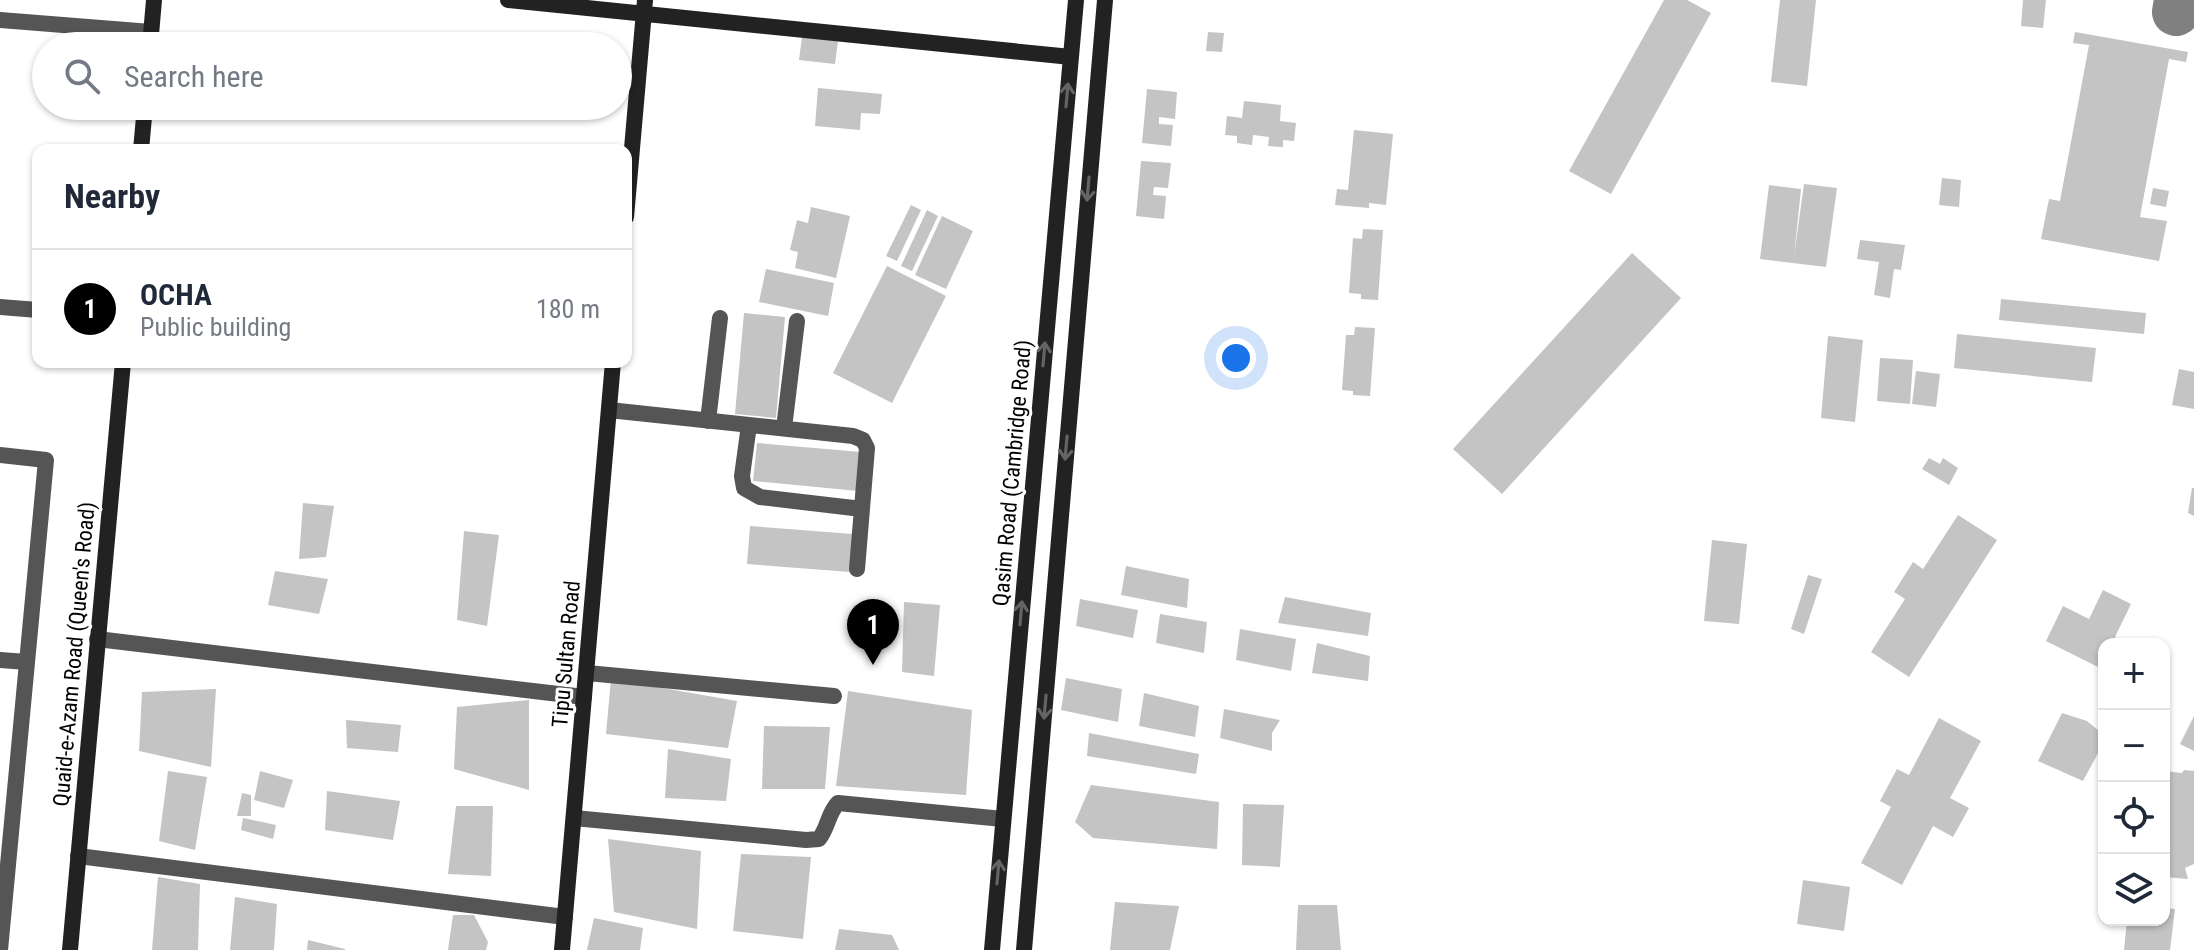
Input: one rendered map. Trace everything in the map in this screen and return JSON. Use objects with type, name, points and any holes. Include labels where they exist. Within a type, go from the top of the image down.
[{"type":"main road","points":[[152,32],[154,0]]},
{"type":"main road","points":[[508,0],[644,7],[1071,57]]},
{"type":"main road","name":"Qasim Road (Cambridge Road)","points":[[992,950],[1076,0]]},
{"type":"main road","points":[[1024,950],[1105,0]]},
{"type":"main road","points":[[632,147],[644,7]]},
{"type":"main road","points":[[142,144],[144,120]]},
{"type":"main road","name":"Quaid-e-Azam Road (Queen's Road)","points":[[70,950],[122,368]]},
{"type":"main road","name":"Tipu Sultan Road","points":[[562,950],[612,368]]},
{"type":"street","points":[[0,20],[95,32]]},
{"type":"street","points":[[0,307],[32,310]]},
{"type":"street","points":[[708,421],[720,318]]},
{"type":"street","points":[[784,428],[797,321]]},
{"type":"street","points":[[609,410],[853,436],[863,440],[867,448],[857,569]]},
{"type":"street","points":[[749,425],[742,476],[744,488],[760,497],[862,509]]},
{"type":"street","points":[[0,455],[46,460],[4,865],[0,950]]},
{"type":"street","points":[[97,639],[584,697]]},
{"type":"street","points":[[0,660],[27,662]]},
{"type":"street","points":[[587,673],[834,696]]},
{"type":"street","points":[[574,818],[806,840],[819,839],[825,832],[831,810],[838,803],[1003,819]]},
{"type":"street","points":[[78,856],[565,917]]},
{"type":"building","points":[[1664,0],[1687,0],[1711,13],[1611,194],[1569,171]]},
{"type":"building","points":[[1780,0],[1816,0],[1807,86],[1771,82]]},
{"type":"building","points":[[2023,0],[2046,0],[2043,28],[2021,26]]},
{"type":"building","points":[[1208,32],[1224,33],[1222,52],[1206,51]]},
{"type":"building","points":[[2075,32],[2188,52],[2186,62],[2169,59],[2140,217],[2167,221],[2159,261],[2041,239],[2049,199],[2060,201],[2089,45],[2073,43]]},
{"type":"building","points":[[802,37],[838,41],[835,64],[799,60]]},
{"type":"building","points":[[818,88],[882,94],[880,114],[861,113],[860,130],[815,126]]},
{"type":"building","points":[[1147,89],[1177,92],[1175,119],[1159,117],[1159,124],[1173,125],[1171,146],[1142,143]]},
{"type":"building","points":[[1244,101],[1281,105],[1280,121],[1296,123],[1294,141],[1283,140],[1283,147],[1268,146],[1269,137],[1253,135],[1252,145],[1237,143],[1237,136],[1225,135],[1227,116],[1242,118]]},
{"type":"building","points":[[1354,130],[1393,134],[1386,205],[1369,203],[1369,208],[1335,205],[1337,189],[1348,190]]},
{"type":"building","points":[[1141,161],[1171,163],[1168,188],[1154,187],[1153,195],[1166,196],[1164,219],[1136,216]]},
{"type":"building","points":[[1942,178],[1961,180],[1959,207],[1939,205]]},
{"type":"building","points":[[1804,184],[1837,188],[1826,267],[1760,259],[1769,185],[1801,189],[1794,256]]},
{"type":"building","points":[[2153,188],[2169,191],[2166,207],[2150,204]]},
{"type":"building","points":[[911,205],[921,210],[897,261],[886,256]]},
{"type":"building","points":[[811,207],[850,216],[836,278],[795,268],[798,252],[790,250],[797,220],[808,223]]},
{"type":"building","points":[[927,210],[938,216],[912,271],[901,266]]},
{"type":"building","points":[[942,216],[973,231],[946,289],[915,275]]},
{"type":"building","points":[[1363,229],[1383,230],[1378,300],[1361,299],[1361,294],[1349,293],[1353,238],[1362,239]]},
{"type":"building","points":[[1860,240],[1905,245],[1901,270],[1894,269],[1890,298],[1874,295],[1879,262],[1857,259]]},
{"type":"building","points":[[1632,253],[1681,298],[1502,494],[1453,449]]},
{"type":"building","points":[[887,266],[946,296],[892,403],[833,373]]},
{"type":"building","points":[[766,269],[834,283],[828,316],[759,302]]},
{"type":"building","points":[[2001,299],[2146,313],[2144,334],[1999,320]]},
{"type":"building","points":[[744,313],[785,317],[776,418],[735,414]]},
{"type":"building","points":[[1355,327],[1375,328],[1370,396],[1353,395],[1353,391],[1342,390],[1346,335],[1354,335]]},
{"type":"building","points":[[1957,334],[2096,348],[2092,382],[1954,368]]},
{"type":"building","points":[[1828,336],[1863,340],[1855,422],[1821,418]]},
{"type":"building","points":[[1880,358],[1913,360],[1910,404],[1877,401]]},
{"type":"building","points":[[2179,369],[2194,372],[2194,409],[2172,405]]},
{"type":"building","points":[[1916,371],[1940,374],[1936,407],[1912,404]]},
{"type":"building","points":[[757,443],[861,452],[858,491],[753,481]]},
{"type":"building","points":[[1929,458],[1940,464],[1943,458],[1958,468],[1949,485],[1922,469]]},
{"type":"building","points":[[2194,488],[2194,516],[2188,513]]},
{"type":"building","points":[[303,503],[334,506],[326,557],[299,559]]},
{"type":"building","points":[[1958,515],[1997,540],[1909,677],[1871,652],[1905,599],[1894,592],[1913,562],[1923,569]]},
{"type":"building","points":[[750,526],[853,534],[850,572],[747,564]]},
{"type":"building","points":[[464,531],[499,535],[487,626],[457,620]]},
{"type":"building","points":[[1712,540],[1747,544],[1739,624],[1704,621]]},
{"type":"building","points":[[1126,566],[1189,579],[1187,608],[1121,595]]},
{"type":"building","points":[[275,571],[328,579],[319,614],[268,605]]},
{"type":"building","points":[[1808,575],[1822,579],[1804,634],[1791,629]]},
{"type":"building","points":[[2103,590],[2131,604],[2116,638],[2098,638],[2098,667],[2046,641],[2063,606],[2089,619]]},
{"type":"building","points":[[1285,597],[1371,613],[1368,636],[1278,623]]},
{"type":"building","points":[[1080,599],[1138,610],[1133,638],[1076,626]]},
{"type":"building","points":[[904,602],[940,605],[934,676],[902,672]]},
{"type":"building","points":[[1160,614],[1207,622],[1204,653],[1156,643]]},
{"type":"building","points":[[1240,629],[1296,639],[1291,671],[1236,660]]},
{"type":"building","points":[[1317,643],[1370,656],[1368,681],[1312,673]]},
{"type":"building","points":[[1066,678],[1122,689],[1118,722],[1061,710]]},
{"type":"building","points":[[611,679],[737,701],[728,748],[606,734]]},
{"type":"building","points":[[216,689],[211,767],[139,751],[142,692]]},
{"type":"building","points":[[848,691],[972,710],[966,795],[836,786]]},
{"type":"building","points":[[1144,693],[1199,706],[1195,737],[1139,726]]},
{"type":"building","points":[[529,700],[529,790],[454,769],[457,707]]},
{"type":"building","points":[[1224,709],[1280,720],[1272,733],[1272,751],[1220,738]]},
{"type":"building","points":[[2062,713],[2087,721],[2098,730],[2098,753],[2083,781],[2038,761]]},
{"type":"building","points":[[2194,716],[2194,751],[2180,744]]},
{"type":"building","points":[[1939,718],[1981,741],[1950,798],[1969,808],[1953,837],[1933,826],[1902,885],[1861,863],[1891,807],[1880,801],[1897,769],[1909,775]]},
{"type":"building","points":[[346,720],[401,725],[398,752],[347,748]]},
{"type":"building","points":[[764,726],[830,727],[825,789],[762,789]]},
{"type":"building","points":[[1089,733],[1199,754],[1196,774],[1087,756]]},
{"type":"building","points":[[668,749],[731,759],[726,801],[665,798]]},
{"type":"building","points":[[2184,770],[2194,771],[2194,864],[2185,868],[2188,879],[2170,878],[2170,772],[2182,773]]},
{"type":"building","points":[[168,771],[207,777],[195,850],[159,841]]},
{"type":"building","points":[[260,771],[293,780],[284,808],[254,800]]},
{"type":"building","points":[[1091,785],[1219,802],[1217,849],[1093,838],[1075,822]]},
{"type":"building","points":[[327,791],[400,801],[393,840],[325,830]]},
{"type":"building","points":[[242,793],[251,795],[251,816],[237,816]]},
{"type":"building","points":[[1243,804],[1284,805],[1280,867],[1242,865]]},
{"type":"building","points":[[456,806],[493,806],[491,876],[448,874]]},
{"type":"building","points":[[243,818],[276,825],[273,839],[241,830]]},
{"type":"building","points":[[608,839],[701,851],[697,929],[614,912]]},
{"type":"building","points":[[741,854],[811,857],[803,939],[733,931]]},
{"type":"building","points":[[158,877],[200,884],[198,950],[152,950]]},
{"type":"building","points":[[1803,880],[1850,887],[1844,931],[1797,924]]},
{"type":"building","points":[[235,897],[277,904],[274,950],[230,950]]},
{"type":"building","points":[[1115,902],[1179,906],[1170,950],[1110,950]]},
{"type":"building","points":[[1298,905],[1337,905],[1341,950],[1296,950]]},
{"type":"building","points":[[2170,909],[2175,909],[2170,950],[2124,950],[2126,926],[2170,926]]},
{"type":"building","points":[[453,915],[474,915],[488,942],[486,950],[448,950]]},
{"type":"building","points":[[594,918],[643,928],[640,950],[587,950]]},
{"type":"building","points":[[839,929],[892,935],[899,950],[835,950]]},
{"type":"building","points":[[308,940],[345,949],[345,950],[307,950]]},
{"type":"taxiway","points":[[2176,12],[2178,0]]},
{"type":"place","name":"OCHA","points":[[873,665]]}]
